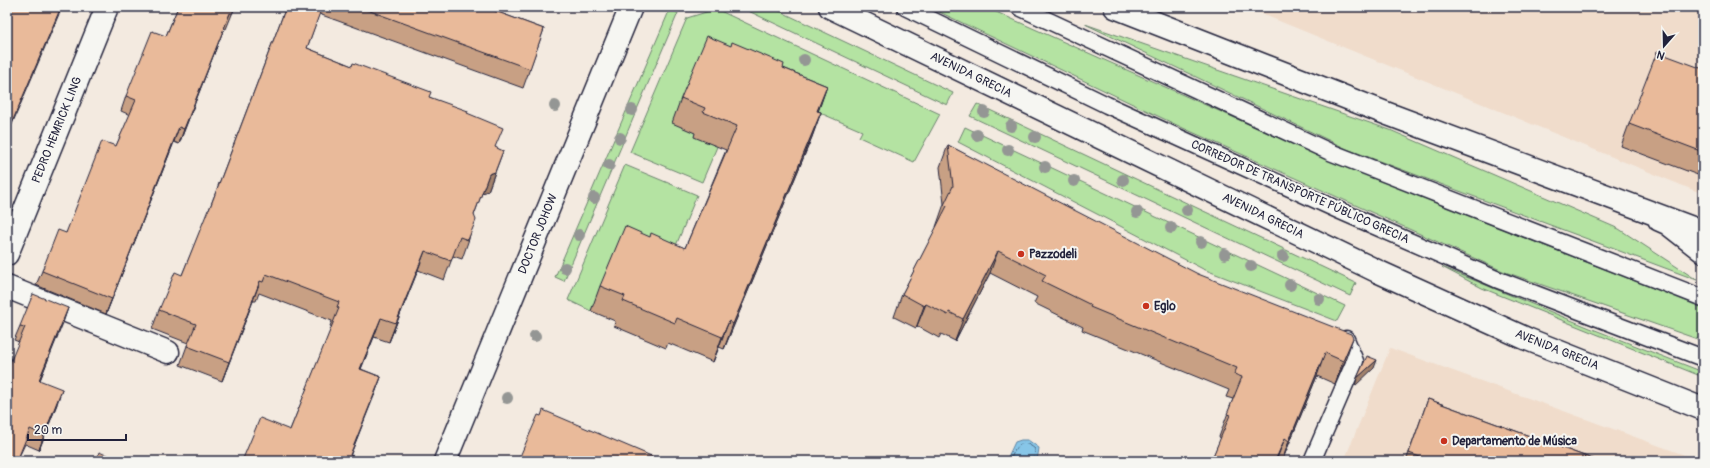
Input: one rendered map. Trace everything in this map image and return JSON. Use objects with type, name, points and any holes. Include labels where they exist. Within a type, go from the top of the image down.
[{"type":"main road","name":"PEDRO HEMRICK LING","points":[[7,254],[106,7]]},
{"type":"main road","name":"DOCTOR JOHOW","points":[[445,461],[631,7]]},
{"type":"main road","name":"AVENIDA GRECIA","points":[[830,7],[1379,272],[1527,339],[1703,409]]},
{"type":"main road","points":[[1116,7],[1388,114],[1703,232]]},
{"type":"main road","points":[[7,287],[168,352]]},
{"type":"lane","name":"CORREDOR DE TRANSPORTE PÚBLICO GRECIA","points":[[905,7],[1107,105],[1338,210],[1496,279],[1703,358]]},
{"type":"lane","points":[[1019,7],[1330,152],[1703,298]]},
{"type":"lane","points":[[1609,197],[1666,226],[1703,255]]},
{"type":"lane","points":[[1312,461],[1355,361],[1346,338]]},
{"type":"shaded area","points":[[1245,7],[1703,7],[1703,194],[1578,143]]},
{"type":"shaded area","points":[[1390,348],[1701,461],[1344,461]]},
{"type":"green space","points":[[740,7],[771,7],[953,93],[947,105]]},
{"type":"green space","points":[[929,7],[985,7],[1343,166],[1703,308],[1703,341],[1505,272],[1183,128]]},
{"type":"green space","points":[[670,9],[678,13],[564,281],[555,277]]},
{"type":"green space","points":[[716,9],[940,114],[914,162],[859,137],[862,131],[774,93],[719,142],[702,182],[630,152],[687,18]]},
{"type":"green space","points":[[1085,24],[1390,130],[1619,229],[1697,280],[1347,149]]},
{"type":"green space","points":[[977,104],[1356,283],[1350,296],[970,116]]},
{"type":"green space","points":[[965,127],[1345,306],[1337,321],[1203,269],[958,142]]},
{"type":"green space","points":[[625,165],[697,195],[665,272],[616,252],[591,311],[568,300]]},
{"type":"green space","points":[[1442,267],[1590,328],[1703,372],[1703,377],[1482,288]]},
{"type":"water","points":[[1028,440],[1039,448],[1037,461],[1006,461],[1015,442]]},
{"type":"building","points":[[7,7],[61,7],[7,134]]},
{"type":"building","points":[[178,7],[235,7],[232,14],[230,13],[184,129],[179,127],[112,299],[42,271],[58,230],[66,233],[102,141],[116,146],[136,100],[126,96],[152,31],[166,36]]},
{"type":"building","points":[[286,7],[322,7],[307,48],[352,66],[353,63],[431,92],[429,97],[468,111],[467,113],[503,128],[495,147],[503,151],[495,172],[489,174],[474,215],[476,220],[468,240],[460,237],[451,261],[425,251],[396,323],[381,318],[360,369],[381,377],[350,455],[357,458],[356,461],[242,461],[260,418],[290,430],[339,308],[337,307],[339,302],[266,274],[263,282],[260,281],[229,362],[187,346],[196,324],[159,310],[175,272],[182,275],[209,210]]},
{"type":"building","points":[[359,7],[484,7],[544,29],[530,69]]},
{"type":"building","points":[[707,36],[731,46],[732,42],[784,64],[783,68],[827,86],[817,111],[821,112],[733,324],[729,321],[722,337],[677,318],[675,323],[623,301],[625,296],[600,286],[625,226],[650,237],[651,233],[685,248],[737,126],[703,112],[705,108],[681,98]]},
{"type":"building","points":[[1657,52],[1703,69],[1703,152],[1629,124]]},
{"type":"building","points":[[948,145],[1198,274],[1351,334],[1353,338],[1343,361],[1325,353],[1289,441],[1285,438],[1275,461],[1211,461],[1230,415],[1227,414],[1242,377],[1234,374],[1237,368],[1090,307],[1091,305],[1042,281],[1046,275],[998,251],[963,319],[949,312],[948,315],[926,304],[924,306],[902,294],[947,206],[944,205],[953,186]]},
{"type":"building","points":[[33,294],[68,308],[39,380],[62,389],[44,435],[30,429],[17,461],[7,461],[7,370],[25,327],[20,326]]},
{"type":"building","points":[[1367,356],[1377,360],[1357,378]]},
{"type":"building","points":[[1428,399],[1598,461],[1431,461],[1409,453]]},
{"type":"building","points":[[543,410],[663,461],[518,461],[538,415],[541,416]]},
{"type":"building","points":[[99,452],[121,461],[96,461]]},
{"type":"place","name":"Pazzodeli","points":[[1021,254]]},
{"type":"place","name":"Eglo","points":[[1146,306]]},
{"type":"place","name":"Departamento de Música","points":[[1444,441]]}]
